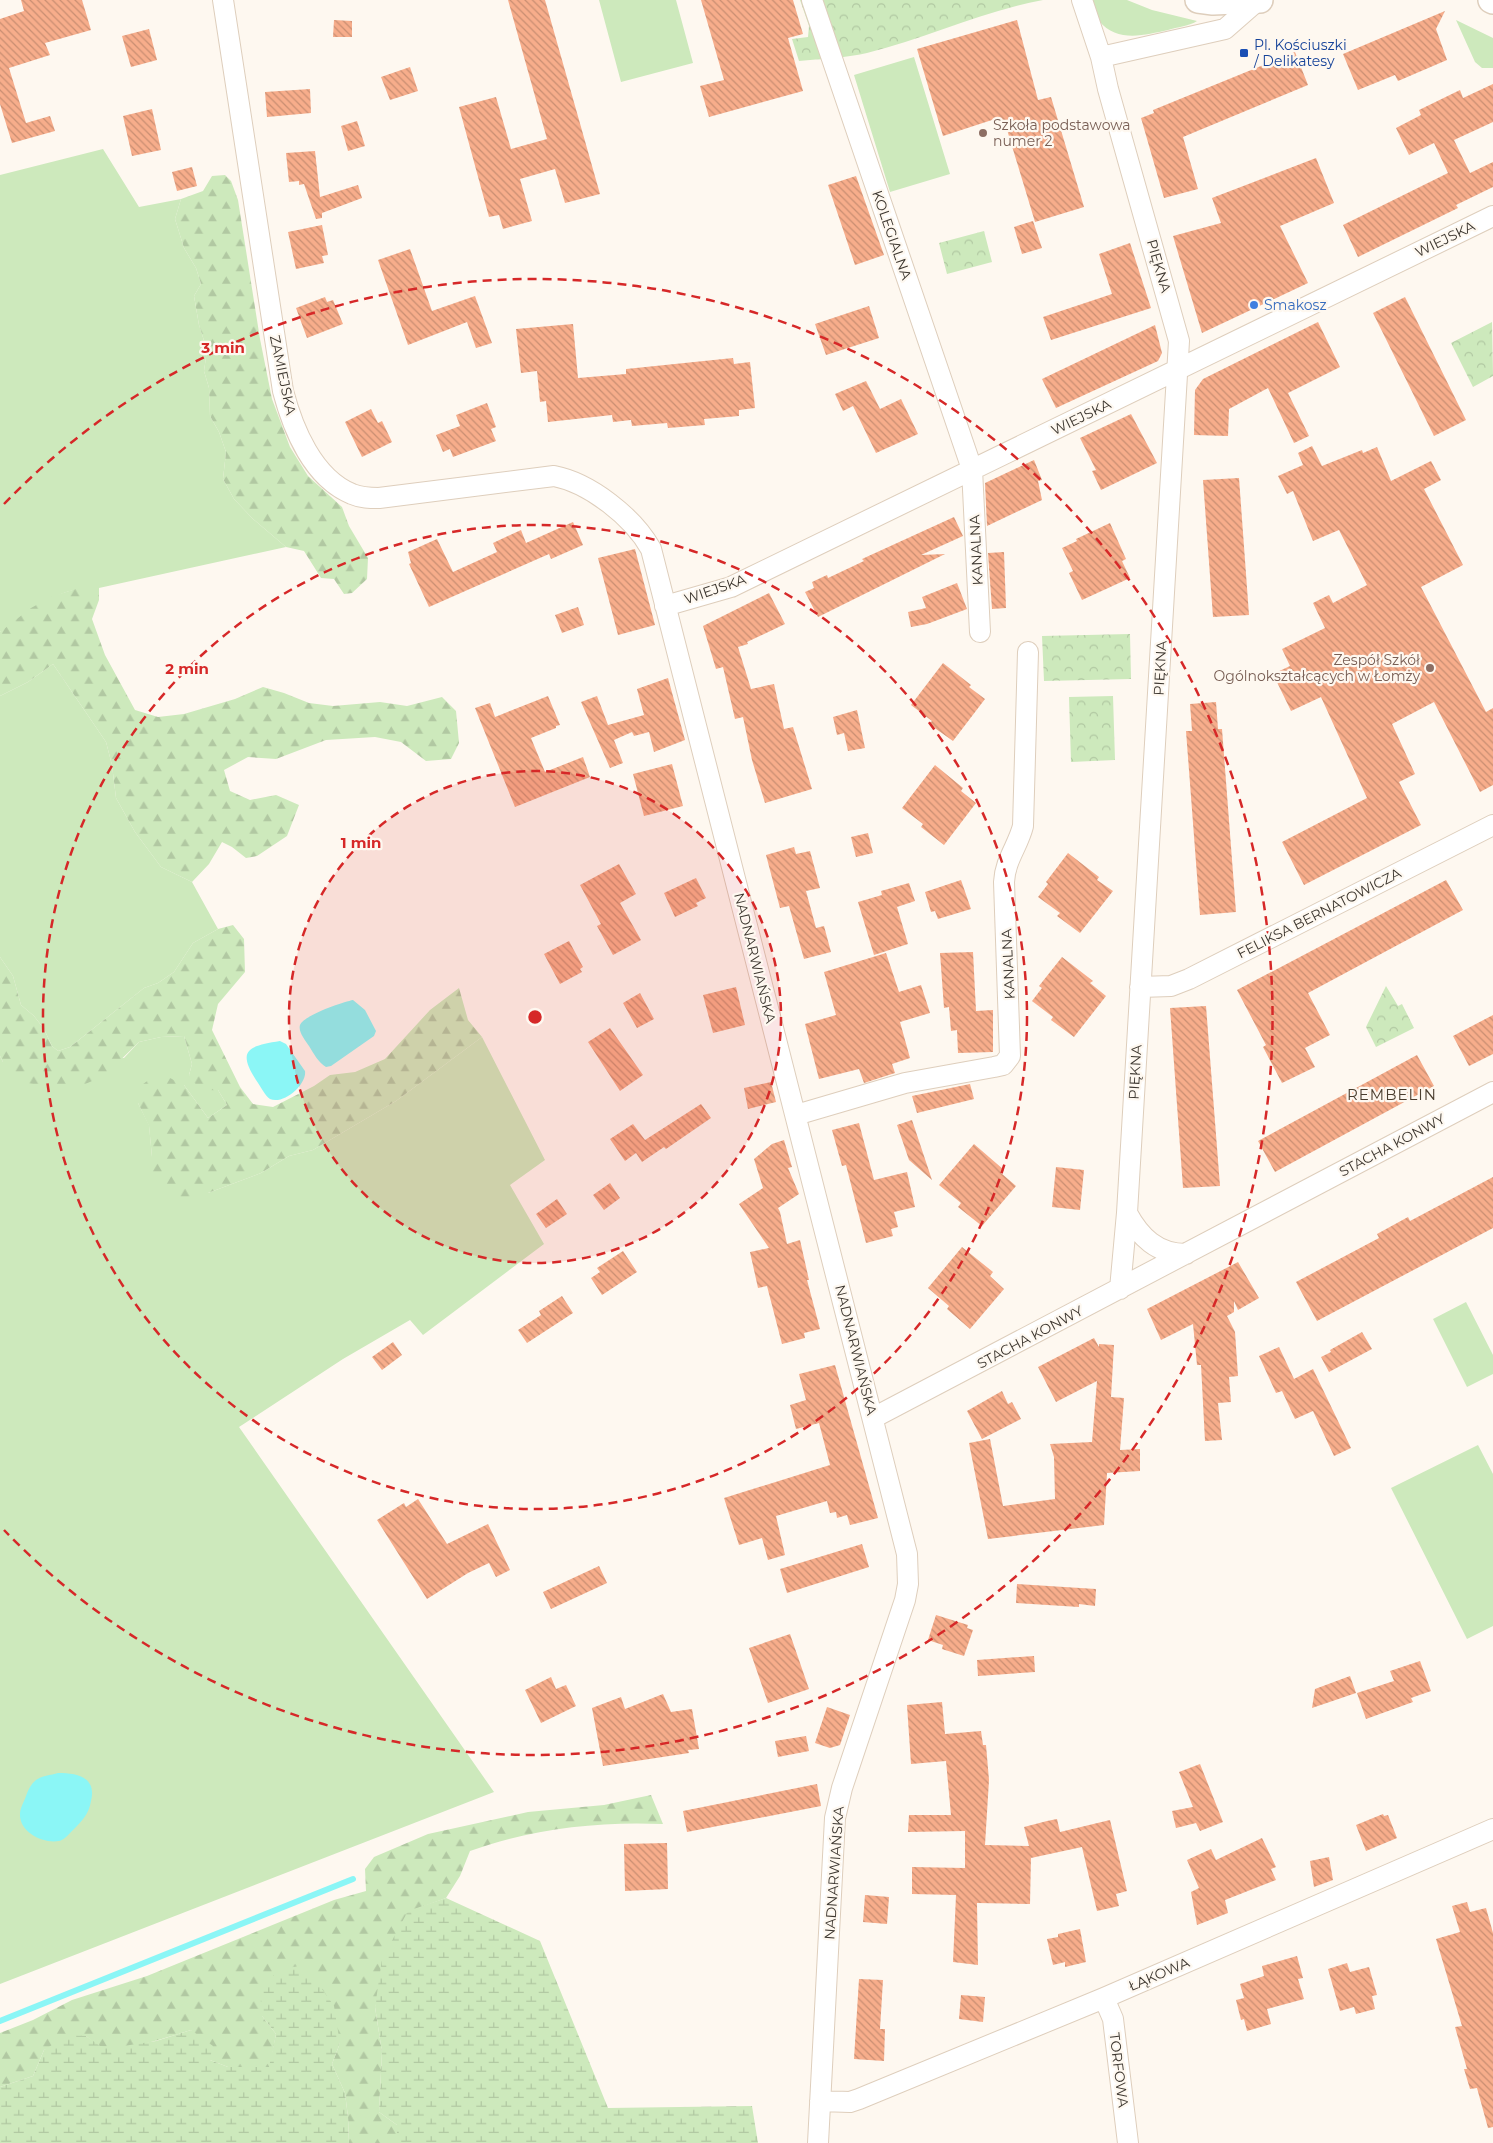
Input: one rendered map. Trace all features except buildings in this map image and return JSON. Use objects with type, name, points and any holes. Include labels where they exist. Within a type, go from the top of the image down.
[{"type":"main road","points":[[1198,0],[1213,2],[1258,0]]},
{"type":"street","name":"ZAMIEJSKA","points":[[223,0],[284,391],[296,429],[314,462],[326,475],[346,491],[364,497],[379,498],[554,476],[572,480],[607,502],[644,536],[650,549],[665,606]]},
{"type":"street","name":"KOLEGIALNA","points":[[812,0],[972,469]]},
{"type":"street","name":"PIĘKNA","points":[[1082,0],[1101,57],[1108,89],[1179,341],[1179,370],[1127,1213],[1120,1289]]},
{"type":"street","points":[[1101,57],[1225,29],[1258,0]]},
{"type":"street","name":"WIEJSKA","points":[[665,606],[731,587],[1493,216]]},
{"type":"street","name":"KANALNA","points":[[972,469],[980,632]]},
{"type":"street","name":"NADNARWIAŃSKA","points":[[665,606],[907,1554],[908,1584],[905,1600],[842,1788],[835,1818],[818,2143]]},
{"type":"street","name":"KANALNA","points":[[796,1115],[905,1083],[994,1068],[1003,1065],[1010,1056],[1004,872],[1006,864],[1020,838],[1023,826],[1028,652]]},
{"type":"street","name":"FELIKSA BERNATOWICZA","points":[[1140,987],[1171,986],[1189,979],[1493,825]]},
{"type":"street","name":"STACHA KONWY","points":[[873,1418],[1493,1092]]},
{"type":"street","points":[[1127,1213],[1139,1233],[1151,1244],[1167,1252],[1186,1254]]},
{"type":"street","name":"ŁĄKOWA","points":[[820,2101],[850,2102],[859,2099],[1104,1998],[1493,1829]]},
{"type":"street","name":"TORFOWA","points":[[1104,1998],[1113,2020],[1128,2143]]},
{"type":"green space","points":[[599,0],[676,0],[693,63],[621,82]]},
{"type":"green space","points":[[800,0],[1043,0],[999,11],[867,53],[799,61],[792,39],[808,37],[809,26]]},
{"type":"green space","points":[[1090,0],[1127,0],[1152,10],[1197,21],[1150,34],[1123,35],[1106,28],[1099,21]]},
{"type":"green space","points":[[1456,20],[1493,38],[1493,68],[1482,68],[1475,62]]},
{"type":"green space","points":[[914,57],[950,174],[890,192],[854,75]]},
{"type":"green space","points":[[103,149],[139,207],[181,199],[175,219],[184,248],[196,268],[201,284],[194,296],[199,325],[207,350],[204,371],[209,388],[210,416],[219,432],[226,452],[223,479],[234,499],[253,519],[286,547],[99,588],[68,591],[45,602],[0,632],[0,175]]},
{"type":"green space","points":[[225,175],[231,181],[238,200],[260,339],[272,399],[290,447],[308,476],[342,507],[349,526],[368,558],[367,579],[352,593],[344,594],[334,579],[321,578],[304,551],[286,547],[253,519],[234,499],[223,479],[226,452],[219,432],[210,416],[209,388],[204,371],[207,350],[199,325],[194,296],[201,284],[196,268],[184,248],[175,219],[181,199],[203,191],[212,176]]},
{"type":"green space","points":[[984,231],[992,262],[947,274],[939,243]]},
{"type":"green space","points":[[1492,322],[1493,376],[1473,387],[1451,343]]},
{"type":"green space","points":[[82,587],[99,588],[99,600],[92,619],[105,655],[135,710],[158,717],[184,714],[235,699],[263,687],[309,703],[333,706],[380,702],[407,706],[442,697],[456,711],[459,743],[451,759],[426,761],[401,742],[375,737],[326,740],[276,759],[248,757],[224,770],[230,791],[250,800],[276,795],[299,805],[287,836],[257,856],[246,858],[222,842],[209,864],[192,882],[161,867],[135,832],[116,798],[112,765],[106,742],[53,664],[28,682],[0,696],[0,632],[31,608],[53,596]]},
{"type":"green space","points":[[1130,634],[1131,679],[1044,681],[1042,636]]},
{"type":"green space","points":[[53,664],[106,742],[112,765],[116,798],[135,832],[161,867],[192,882],[218,929],[193,943],[174,972],[158,983],[144,988],[70,1047],[58,1051],[52,1046],[44,1029],[34,1016],[21,1005],[13,976],[0,957],[0,696],[28,682]]},
{"type":"green space","points":[[1113,696],[1115,760],[1071,762],[1069,697]]},
{"type":"green space","points":[[233,925],[244,939],[245,972],[218,1004],[212,1030],[240,1087],[253,1104],[273,1107],[314,1086],[330,1075],[355,1072],[385,1059],[430,1010],[459,988],[468,1020],[482,1037],[396,1101],[313,1150],[289,1156],[261,1173],[208,1193],[179,1201],[153,1184],[146,1168],[152,1157],[149,1126],[138,1103],[138,1088],[151,1078],[168,1077],[184,1085],[208,1118],[227,1105],[218,1090],[201,1088],[189,1075],[192,1064],[184,1036],[161,1037],[139,1042],[104,1076],[71,1090],[27,1083],[3,1062],[0,1056],[0,957],[13,976],[21,1005],[34,1016],[44,1029],[52,1046],[58,1051],[70,1047],[144,988],[158,983],[174,972],[193,943],[218,929]]},
{"type":"green space","points":[[1386,986],[1398,1006],[1402,1004],[1414,1028],[1376,1047],[1366,1027]]},
{"type":"green space","points":[[184,1036],[192,1064],[189,1075],[218,1090],[227,1105],[208,1118],[184,1085],[138,1103],[149,1125],[152,1157],[208,1193],[261,1173],[289,1156],[313,1150],[396,1101],[482,1037],[545,1160],[510,1185],[544,1244],[423,1335],[410,1320],[343,1359],[239,1427],[494,1792],[0,1984],[0,1056],[3,1062],[124,1058],[139,1042],[161,1037]]},
{"type":"green space","points":[[1466,1302],[1493,1355],[1493,1374],[1467,1387],[1433,1319]]},
{"type":"green space","points":[[1478,1445],[1493,1474],[1493,1626],[1467,1639],[1391,1488]]},
{"type":"green space","points":[[651,1795],[663,1824],[589,1825],[540,1832],[493,1843],[470,1851],[460,1876],[446,1898],[408,1912],[375,2007],[382,2052],[379,2112],[397,2125],[397,2143],[349,2143],[345,2093],[332,2064],[340,2043],[262,2016],[276,2034],[270,2067],[228,2067],[210,2060],[191,2030],[147,2043],[113,2048],[95,2044],[86,2036],[44,2050],[33,2076],[0,2087],[0,2033],[33,2020],[72,2000],[147,1976],[334,1900],[366,1891],[365,1869],[374,1857],[428,1834],[528,1812],[604,1805]]},
{"type":"green space","points":[[446,1898],[540,1941],[608,2108],[752,2106],[758,2143],[397,2143],[397,2125],[379,2112],[382,2052],[375,2007],[382,1959],[408,1911]]},
{"type":"green space","points":[[300,1966],[317,1982],[334,2006],[340,2043],[332,2064],[345,2093],[349,2143],[0,2143],[0,2087],[33,2076],[44,2050],[68,2035],[86,2036],[100,2046],[117,2047],[156,2041],[191,2030],[213,2046],[210,2060],[228,2067],[269,2067],[276,2034],[262,2016],[260,1991],[279,1969]]},
{"type":"water","points":[[353,1000],[365,1010],[376,1031],[374,1036],[331,1066],[326,1067],[318,1060],[304,1039],[300,1025],[316,1013]]},
{"type":"water","points":[[280,1041],[286,1044],[305,1071],[305,1076],[294,1092],[282,1099],[276,1100],[268,1098],[264,1093],[250,1070],[247,1055],[254,1047]]},
{"type":"water","points":[[58,1773],[72,1774],[84,1778],[91,1786],[91,1801],[87,1814],[65,1838],[59,1841],[46,1841],[39,1839],[23,1826],[20,1814],[21,1807],[34,1782]]},
{"type":"waterway","points":[[0,2021],[353,1879]]},
{"type":"place","name":"Pl. Kościuszki / Delikatesy","points":[[1244,53]]},
{"type":"place","name":"Szkoła podstawowa numer 2","points":[[983,133]]},
{"type":"place","name":"Smakosz","points":[[1254,305]]},
{"type":"place","name":"Zespół Szkół Ogólnokształcących w Łomży","points":[[1430,668]]},
{"type":"district","name":"REMBELIN","points":[[1392,1094]]}]
